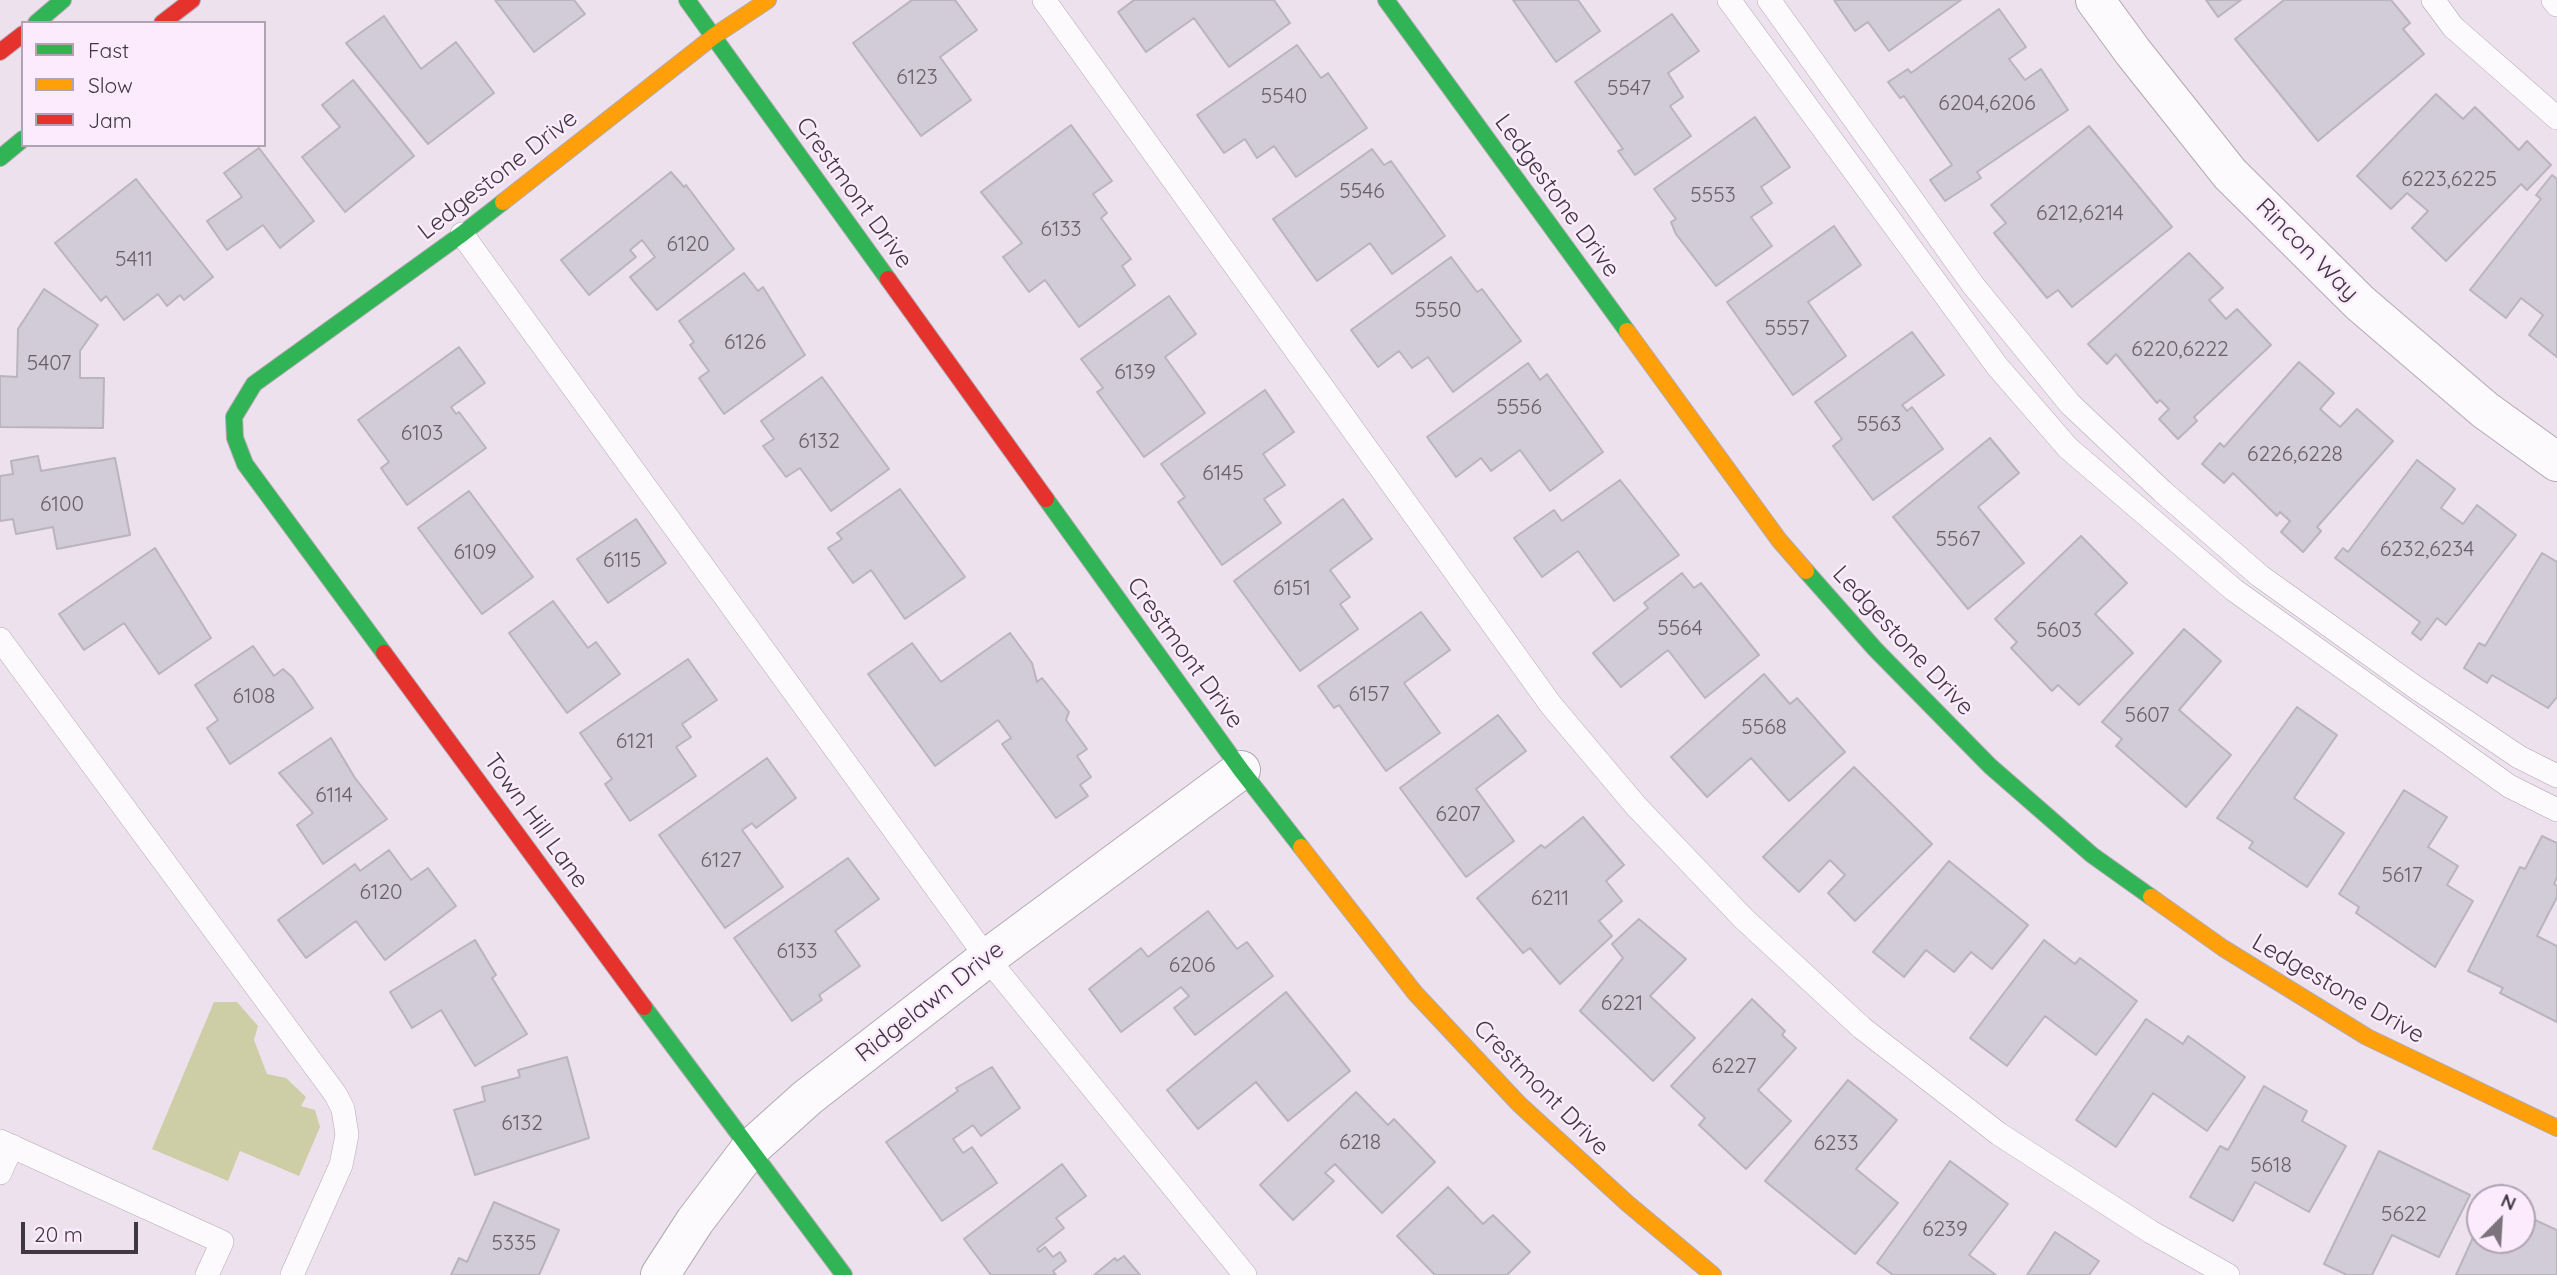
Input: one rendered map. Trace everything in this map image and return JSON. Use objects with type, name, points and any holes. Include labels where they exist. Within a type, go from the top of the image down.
[{"type":"street","points":[[38,21],[63,0]]},
{"type":"street","points":[[165,21],[192,0]]},
{"type":"street","name":"Crestmont Drive","points":[[687,0],[1241,770],[1415,993],[1510,1094],[1627,1203],[1713,1275]]},
{"type":"street","name":"Ledgestone Drive","points":[[254,384],[462,234],[714,36],[768,0]]},
{"type":"street","name":"Ledgestone Drive","points":[[1386,0],[1779,540],[1875,649],[1990,766],[2092,855],[2223,948],[2367,1038],[2557,1128]]},
{"type":"street","name":"Rincon Way","points":[[2095,0],[2230,174],[2360,303],[2485,410],[2557,462]]},
{"type":"street","points":[[0,52],[21,36]]},
{"type":"street","points":[[0,158],[21,141]]},
{"type":"street","name":"Town Hill Lane","points":[[254,384],[234,417],[235,438],[245,464],[844,1275]]},
{"type":"street","name":"Ridgelawn Drive","points":[[660,1275],[695,1221],[750,1150],[808,1097],[987,958],[1241,770]]},
{"type":"lane","points":[[1044,0],[1551,705],[1636,806],[1744,919],[1862,1028],[2010,1141],[2151,1232],[2228,1275]]},
{"type":"lane","points":[[1728,0],[1997,366],[2068,448],[2234,590],[2509,786],[2557,810]]},
{"type":"lane","points":[[1769,0],[1973,285],[2070,404],[2163,492],[2260,576],[2415,687],[2519,757],[2557,776]]},
{"type":"lane","points":[[2433,0],[2453,27],[2557,118]]},
{"type":"lane","points":[[2553,0],[2557,5]]},
{"type":"lane","points":[[462,234],[987,958],[1245,1275]]},
{"type":"lane","points":[[0,639],[328,1084],[343,1109],[347,1135],[341,1165],[292,1275]]},
{"type":"lane","points":[[0,1173],[6,1144],[222,1242],[207,1275]]},
{"type":"green space","points":[[214,1002],[237,1002],[258,1026],[254,1040],[267,1074],[286,1078],[306,1097],[301,1106],[315,1110],[320,1127],[299,1176],[240,1151],[228,1181],[152,1149]]},
{"type":"building","points":[[495,0],[574,0],[585,14],[534,52]]},
{"type":"building","points":[[912,0],[955,0],[977,30],[940,57],[971,100],[921,136],[853,43]]},
{"type":"building","points":[[1134,0],[1274,0],[1290,23],[1229,67],[1194,18],[1146,52],[1118,12]]},
{"type":"building","points":[[1513,0],[1578,0],[1600,31],[1556,62]]},
{"type":"building","points":[[1834,0],[1961,0],[1889,51],[1868,22],[1855,31]]},
{"type":"building","points":[[2206,0],[2241,0],[2218,17]]},
{"type":"building","points":[[2284,0],[2391,0],[2410,23],[2403,29],[2424,54],[2318,141],[2235,39]]},
{"type":"building","points":[[1999,9],[2026,47],[2009,59],[2025,80],[2041,69],[2068,110],[1977,172],[1981,178],[1945,201],[1930,180],[1952,165],[1904,96],[1900,98],[1888,82],[1908,69],[1911,73]]},
{"type":"building","points":[[1672,14],[1699,51],[1668,73],[1683,97],[1670,106],[1691,136],[1635,175],[1618,151],[1623,149],[1575,82]]},
{"type":"building","points":[[384,16],[421,69],[456,42],[494,93],[428,144],[346,43]]},
{"type":"building","points":[[1297,45],[1321,78],[1328,73],[1367,128],[1296,177],[1274,146],[1257,158],[1245,139],[1224,153],[1197,115]]},
{"type":"building","points":[[353,80],[414,156],[345,212],[302,157],[340,127],[322,105]]},
{"type":"building","points":[[2436,94],[2463,119],[2475,107],[2519,150],[2527,141],[2551,165],[2527,190],[2521,184],[2446,261],[2412,228],[2428,211],[2407,193],[2391,209],[2357,176]]},
{"type":"building","points":[[1755,117],[1790,167],[1761,187],[1772,203],[1751,217],[1772,246],[1716,286],[1676,234],[1671,222],[1676,219],[1654,189]]},
{"type":"building","points":[[1071,125],[1112,181],[1093,194],[1107,213],[1101,218],[1131,259],[1122,266],[1135,285],[1079,327],[1045,280],[1029,292],[1003,257],[1022,243],[981,192]]},
{"type":"building","points":[[2089,126],[2172,227],[2072,307],[2058,290],[2047,298],[1994,233],[2006,223],[1991,205]]},
{"type":"building","points":[[259,148],[314,221],[280,248],[263,225],[227,250],[207,221],[242,197],[224,173]]},
{"type":"building","points":[[1372,149],[1384,165],[1391,161],[1445,236],[1392,274],[1370,243],[1317,281],[1273,219]]},
{"type":"building","points":[[671,172],[684,187],[686,185],[734,249],[657,310],[630,277],[655,257],[642,240],[630,250],[636,257],[589,295],[561,260]]},
{"type":"building","points":[[2552,175],[2557,179],[2557,357],[2529,335],[2543,315],[2521,298],[2506,318],[2470,290],[2541,199],[2536,195]]},
{"type":"building","points":[[136,179],[213,277],[184,300],[180,295],[167,306],[158,294],[124,320],[106,296],[101,301],[55,243]]},
{"type":"building","points":[[1834,226],[1861,265],[1808,302],[1846,356],[1793,395],[1727,302]]},
{"type":"building","points":[[2189,253],[2223,288],[2209,300],[2226,319],[2237,309],[2271,345],[2194,417],[2197,421],[2178,439],[2159,419],[2169,409],[2160,400],[2157,403],[2116,354],[2107,364],[2088,344]]},
{"type":"building","points":[[1451,257],[1477,292],[1482,289],[1521,341],[1453,392],[1428,357],[1412,368],[1399,351],[1378,367],[1351,330]]},
{"type":"building","points":[[744,273],[758,291],[763,287],[805,355],[724,414],[699,378],[709,371],[690,345],[694,342],[679,321]]},
{"type":"building","points":[[44,289],[98,325],[80,351],[80,378],[104,378],[103,428],[0,427],[0,376],[17,377],[18,329]]},
{"type":"building","points":[[1169,296],[1196,334],[1165,357],[1205,413],[1144,457],[1097,392],[1103,388],[1081,359]]},
{"type":"building","points":[[1912,332],[1944,375],[1902,405],[1907,411],[1912,407],[1943,449],[1873,500],[1833,446],[1842,439],[1815,402]]},
{"type":"building","points":[[459,347],[485,383],[451,407],[456,414],[459,412],[486,448],[407,505],[381,468],[389,462],[358,420]]},
{"type":"building","points":[[2299,362],[2334,393],[2320,409],[2340,427],[2357,409],[2393,441],[2317,527],[2321,531],[2303,552],[2281,532],[2290,521],[2280,512],[2277,516],[2233,473],[2224,483],[2202,464],[2220,443],[2224,447]]},
{"type":"building","points":[[1528,363],[1540,380],[1547,374],[1603,452],[1550,491],[1520,450],[1491,471],[1481,458],[1456,477],[1427,437]]},
{"type":"building","points":[[822,377],[889,469],[831,511],[800,468],[786,477],[763,446],[774,439],[761,421]]},
{"type":"building","points":[[1265,390],[1294,432],[1263,454],[1285,485],[1264,499],[1281,523],[1222,565],[1178,502],[1185,497],[1161,464]]},
{"type":"building","points":[[1990,438],[2019,473],[1978,507],[2024,563],[1968,609],[1893,517]]},
{"type":"building","points":[[38,456],[41,471],[115,458],[130,535],[57,549],[53,527],[16,534],[13,519],[0,521],[0,476],[13,474],[11,461]]},
{"type":"building","points":[[2417,460],[2455,489],[2441,508],[2463,524],[2477,505],[2516,535],[2446,625],[2437,618],[2421,640],[2412,633],[2420,622],[2335,558],[2343,548],[2348,552]]},
{"type":"building","points":[[1620,480],[1679,555],[1614,601],[1578,551],[1542,577],[1514,538],[1554,510],[1562,521]]},
{"type":"building","points":[[900,489],[965,577],[905,619],[871,570],[853,583],[828,548],[842,539],[837,533]]},
{"type":"building","points":[[469,491],[533,577],[482,614],[418,528]]},
{"type":"building","points":[[1343,499],[1372,539],[1330,570],[1350,597],[1340,604],[1358,629],[1300,671],[1234,581]]},
{"type":"building","points":[[636,519],[666,563],[608,603],[577,559]]},
{"type":"building","points":[[2081,536],[2127,583],[2095,614],[2133,653],[2079,705],[2058,685],[2052,691],[2011,648],[2017,642],[1995,619]]},
{"type":"building","points":[[155,548],[211,638],[159,674],[124,623],[84,650],[59,614]]},
{"type":"building","points":[[2542,553],[2557,562],[2557,697],[2548,708],[2492,675],[2487,683],[2464,668],[2479,643],[2485,646]]},
{"type":"building","points":[[1682,573],[1694,588],[1701,583],[1759,655],[1705,698],[1668,650],[1621,687],[1593,653],[1648,608],[1644,603]]},
{"type":"building","points":[[553,601],[588,648],[596,642],[620,674],[567,713],[509,633]]},
{"type":"building","points":[[1421,612],[1450,650],[1404,683],[1440,733],[1386,771],[1339,705],[1334,708],[1318,686]]},
{"type":"building","points":[[2184,629],[2221,661],[2179,710],[2231,755],[2186,807],[2116,746],[2122,739],[2102,722]]},
{"type":"building","points":[[1010,633],[1032,663],[1037,682],[1042,678],[1069,712],[1066,720],[1087,749],[1077,756],[1091,777],[1080,785],[1088,796],[1056,818],[1002,744],[1011,738],[998,720],[935,766],[868,674],[912,643],[941,682]]},
{"type":"building","points":[[253,646],[274,676],[283,669],[292,677],[313,708],[230,764],[207,728],[218,720],[195,685]]},
{"type":"building","points":[[688,659],[717,700],[682,724],[691,737],[676,747],[696,776],[630,821],[605,784],[612,779],[580,733]]},
{"type":"building","points":[[1764,674],[1790,704],[1797,698],[1845,752],[1789,801],[1751,758],[1707,797],[1671,757]]},
{"type":"building","points":[[2297,707],[2337,735],[2294,798],[2344,833],[2307,887],[2249,848],[2253,842],[2217,818]]},
{"type":"building","points":[[1498,715],[1526,751],[1476,789],[1514,841],[1466,877],[1400,788]]},
{"type":"building","points":[[331,738],[355,778],[387,819],[323,864],[297,825],[313,813],[279,773]]},
{"type":"building","points":[[767,758],[796,798],[756,828],[752,823],[742,830],[783,887],[725,928],[659,835]]},
{"type":"building","points":[[1854,767],[1932,844],[1855,921],[1828,893],[1845,875],[1830,860],[1799,892],[1763,857]]},
{"type":"building","points":[[2404,790],[2447,817],[2428,847],[2458,866],[2447,885],[2473,901],[2435,967],[2356,913],[2359,907],[2339,894]]},
{"type":"building","points":[[1583,817],[1624,865],[1606,881],[1622,901],[1599,921],[1612,936],[1560,984],[1530,948],[1523,953],[1477,898],[1541,845],[1545,848]]},
{"type":"building","points":[[2542,836],[2557,843],[2557,877],[2554,884],[2557,886],[2557,897],[2537,936],[2557,946],[2557,1022],[2500,993],[2503,988],[2468,971],[2520,867],[2525,869]]},
{"type":"building","points":[[389,850],[411,880],[428,868],[456,906],[385,960],[356,921],[306,958],[278,920],[355,864],[360,871]]},
{"type":"building","points":[[848,858],[879,899],[835,931],[860,966],[819,995],[822,1000],[792,1021],[734,938]]},
{"type":"building","points":[[1949,861],[2028,925],[1992,969],[1971,952],[1954,972],[1926,950],[1904,977],[1873,952]]},
{"type":"building","points":[[1208,911],[1237,949],[1247,942],[1273,976],[1195,1035],[1174,1008],[1189,996],[1181,987],[1121,1032],[1089,989],[1141,948],[1148,957]]},
{"type":"building","points":[[1639,919],[1686,959],[1650,996],[1695,1038],[1653,1081],[1580,1011],[1623,958],[1612,944]]},
{"type":"building","points":[[475,940],[496,975],[492,978],[527,1034],[475,1066],[441,1010],[412,1028],[390,992]]},
{"type":"building","points":[[2044,940],[2075,964],[2080,958],[2137,1001],[2096,1055],[2045,1016],[2007,1066],[1970,1038]]},
{"type":"building","points":[[1286,992],[1350,1071],[1288,1121],[1256,1082],[1198,1129],[1167,1090]]},
{"type":"building","points":[[1752,999],[1785,1031],[1782,1035],[1796,1048],[1758,1090],[1791,1121],[1746,1169],[1699,1125],[1705,1118],[1671,1086]]},
{"type":"building","points":[[2146,1019],[2183,1044],[2188,1036],[2245,1077],[2207,1131],[2153,1093],[2116,1147],[2076,1120]]},
{"type":"building","points":[[567,1057],[589,1138],[475,1175],[454,1110],[485,1101],[482,1087],[520,1077],[518,1070]]},
{"type":"building","points":[[992,1067],[1020,1108],[981,1136],[973,1125],[953,1139],[963,1153],[972,1147],[997,1183],[942,1221],[886,1142],[958,1091],[956,1088]]},
{"type":"building","points":[[1848,1080],[1897,1120],[1856,1169],[1898,1203],[1855,1254],[1765,1181]]},
{"type":"building","points":[[2264,1086],[2307,1111],[2302,1121],[2346,1146],[2309,1212],[2255,1182],[2233,1221],[2190,1197],[2220,1146],[2228,1150]]},
{"type":"building","points":[[1356,1092],[1388,1125],[1394,1119],[1435,1162],[1382,1213],[1335,1164],[1325,1173],[1334,1181],[1293,1220],[1260,1185]]},
{"type":"building","points":[[2379,1151],[2466,1193],[2466,1203],[2439,1257],[2392,1235],[2372,1275],[2347,1275],[2324,1264]]},
{"type":"building","points":[[1950,1161],[2008,1204],[1969,1255],[1996,1275],[1893,1275],[1877,1263]]},
{"type":"building","points":[[1062,1164],[1086,1196],[1056,1218],[1064,1228],[1037,1249],[1039,1252],[1045,1247],[1053,1257],[1060,1252],[1066,1261],[1053,1271],[1056,1275],[991,1275],[964,1239]]},
{"type":"building","points":[[1448,1187],[1483,1224],[1493,1215],[1530,1252],[1507,1275],[1435,1275],[1397,1236]]},
{"type":"building","points":[[494,1202],[559,1230],[539,1275],[451,1275],[459,1258],[467,1262]]},
{"type":"building","points":[[2536,1220],[2557,1230],[2557,1275],[2456,1275],[2466,1253],[2536,1254]]},
{"type":"building","points":[[2055,1232],[2099,1261],[2089,1275],[2027,1275]]},
{"type":"building","points":[[1124,1256],[1140,1275],[1094,1275],[1115,1258],[1117,1261]]},
{"type":"traffic: fast","points":[[38,21],[63,0]]},
{"type":"traffic: fast","points":[[687,0],[888,279]]},
{"type":"traffic: fast","points":[[1386,0],[1627,331]]},
{"type":"traffic: fast","points":[[0,158],[21,141]]},
{"type":"traffic: fast","points":[[384,653],[245,464],[235,438],[234,417],[254,384],[503,202]]},
{"type":"traffic: fast","points":[[1046,499],[1241,770],[1301,847]]},
{"type":"traffic: fast","points":[[1806,571],[1875,649],[1990,766],[2092,855],[2151,897]]},
{"type":"traffic: fast","points":[[644,1007],[844,1275]]},
{"type":"traffic: slow","points":[[503,202],[714,36],[768,0]]},
{"type":"traffic: slow","points":[[1627,331],[1779,540],[1806,571]]},
{"type":"traffic: slow","points":[[1301,847],[1415,993],[1519,1104],[1627,1203],[1713,1275]]},
{"type":"traffic: slow","points":[[2151,897],[2223,948],[2367,1037],[2557,1128]]},
{"type":"traffic: jam","points":[[165,21],[192,0]]},
{"type":"traffic: jam","points":[[0,52],[21,36]]},
{"type":"traffic: jam","points":[[888,279],[1046,499]]},
{"type":"traffic: jam","points":[[384,653],[644,1007]]}]
